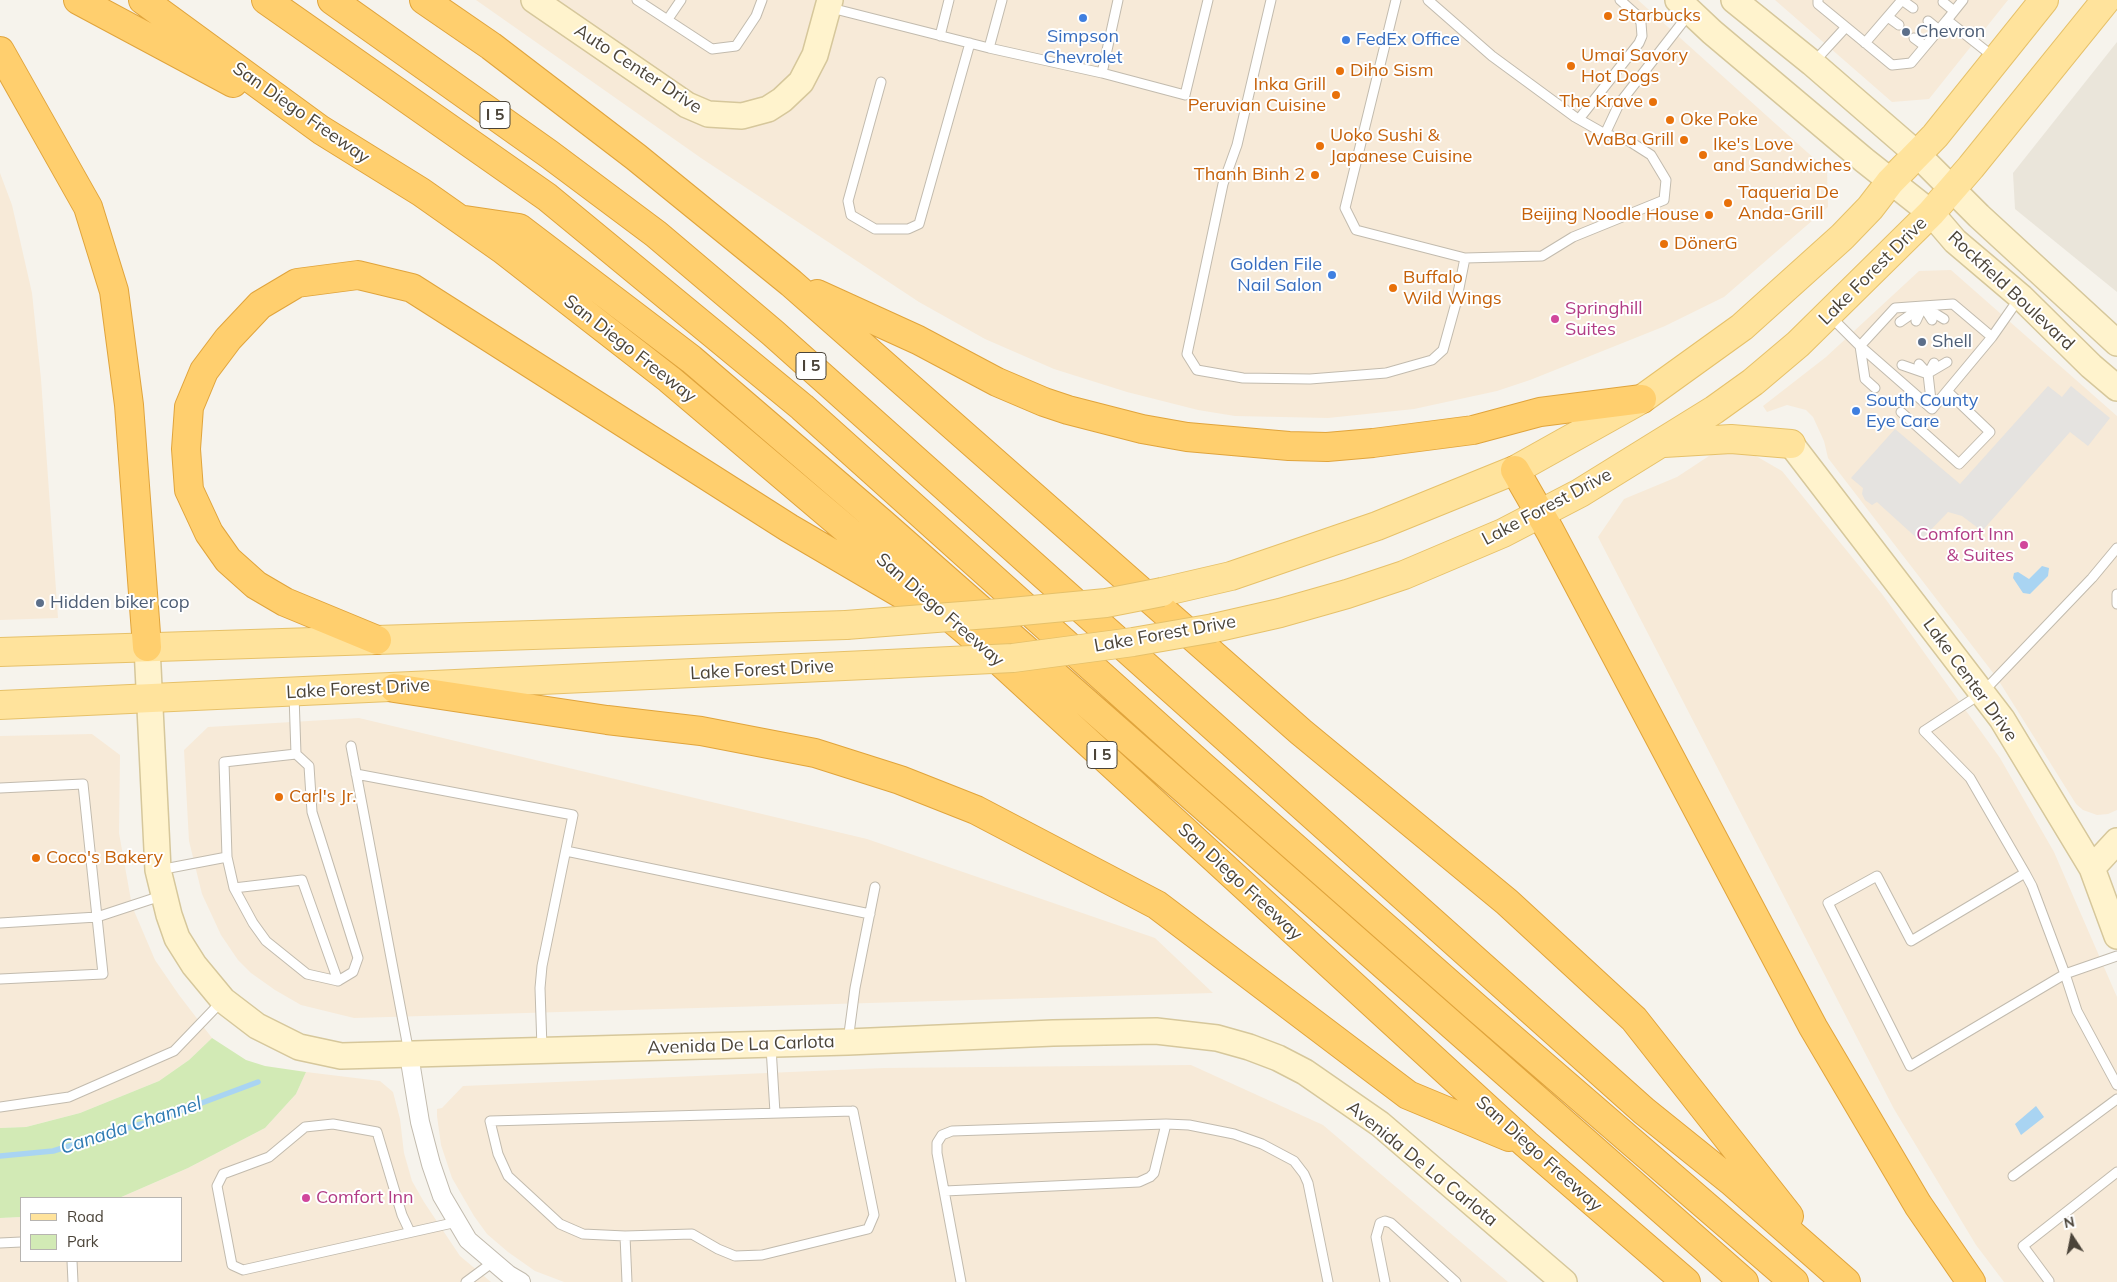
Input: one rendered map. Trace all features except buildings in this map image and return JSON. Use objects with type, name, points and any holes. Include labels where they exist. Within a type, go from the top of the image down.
[{"type":"highway","points":[[78,0],[321,130]]},
{"type":"highway","name":"San Diego Freeway","points":[[143,0],[321,130],[421,192],[502,249],[668,379],[971,635],[1526,1144],[1686,1282]]},
{"type":"highway","points":[[266,0],[547,197],[802,407],[1276,831],[1470,1002],[1794,1282]]},
{"type":"highway","name":"I 5","points":[[332,0],[549,154],[671,246],[773,333],[941,482],[1644,1111],[1731,1181],[1839,1276]]},
{"type":"highway","points":[[424,0],[491,46],[583,116],[791,283],[1301,732],[1506,902],[1634,1019],[1839,1276]]},
{"type":"highway","points":[[0,51],[88,207],[114,292],[129,405],[147,647]]},
{"type":"highway","points":[[459,219],[519,228],[691,359],[890,530],[1744,1282]]},
{"type":"highway","points":[[377,640],[285,602],[256,585],[228,560],[209,533],[189,490],[186,449],[189,407],[204,371],[228,339],[260,305],[297,283],[358,275],[412,288],[789,528],[971,635]]},
{"type":"highway","points":[[791,283],[918,340],[997,382],[1044,402],[1134,427],[1187,437],[1289,446],[1327,447],[1473,430],[1540,412],[1642,399]]},
{"type":"highway","points":[[1515,470],[1813,1027],[1918,1205],[1971,1282]]},
{"type":"highway","points":[[394,688],[607,720],[701,731],[815,754],[900,780],[976,810],[1157,905],[1408,1096],[1526,1144]]},
{"type":"main road","name":"Auto Center Drive","points":[[534,0],[687,105],[702,112],[721,116],[742,116],[758,112],[782,100],[794,90],[808,71],[815,55],[829,4]]},
{"type":"main road","name":"Rockfield Boulevard","points":[[1734,0],[1812,63],[1917,154],[2117,343]]},
{"type":"main road","points":[[0,652],[846,625],[1106,603],[1231,576],[1296,556],[1377,526],[1515,470],[1642,399],[1742,327],[1842,237],[1870,208],[1890,182],[1935,136],[2044,0]]},
{"type":"main road","name":"Lake Forest Drive","points":[[0,705],[1013,658],[1133,642],[1214,628],[1280,613],[1404,574],[1503,533],[1580,493],[1662,444],[1753,382],[1798,344],[1931,213],[2106,0]]},
{"type":"main road","name":"Rockfield Boulevard","points":[[1684,6],[1890,182],[1931,213],[1955,241],[2020,297],[2091,366],[2117,388]]},
{"type":"main road","points":[[1662,444],[1731,439],[1791,444]]},
{"type":"main road","name":"Lake Center Drive","points":[[1791,444],[2002,718],[2092,868],[2117,936]]},
{"type":"main road","name":"Avenida De La Carlota","points":[[147,647],[158,870],[176,938],[194,965],[223,1000],[257,1026],[299,1047],[341,1056],[848,1042],[1053,1033],[1156,1031],[1217,1038],[1278,1058],[1305,1072],[1380,1124],[1564,1282]]},
{"type":"main road","points":[[2092,868],[2117,841]]},
{"type":"street","points":[[410,1055],[420,1122],[430,1164],[442,1196],[468,1240],[509,1275],[521,1282]]},
{"type":"lane","points":[[637,0],[712,49],[736,46],[756,16],[762,0]]},
{"type":"lane","points":[[668,19],[681,0]]},
{"type":"lane","points":[[940,36],[949,0]]},
{"type":"lane","points":[[989,48],[1002,0]]},
{"type":"lane","points":[[1102,73],[1118,0]]},
{"type":"lane","points":[[829,4],[970,44],[1102,73],[1185,95],[1208,0]]},
{"type":"lane","points":[[1271,0],[1237,145],[1224,184],[1187,354],[1197,370],[1244,378],[1310,379],[1386,372],[1432,360],[1442,350],[1456,303],[1465,258]]},
{"type":"lane","points":[[1396,0],[1345,208],[1356,230],[1465,258],[1542,256],[1573,237],[1664,200],[1666,180],[1651,156],[1629,141],[1605,134],[1579,119],[1492,56],[1428,0]]},
{"type":"lane","points":[[1579,119],[1639,43],[1642,36],[1641,23],[1638,16],[1620,0]]},
{"type":"lane","points":[[1818,0],[1818,4],[1892,65],[1910,63],[1964,0]]},
{"type":"lane","points":[[1866,43],[1902,0],[1913,8]]},
{"type":"lane","points":[[1943,2],[1954,11]]},
{"type":"lane","points":[[1605,134],[1624,97],[1684,6]]},
{"type":"lane","points":[[1888,16],[1899,26]]},
{"type":"lane","points":[[1947,20],[1996,59]]},
{"type":"lane","points":[[1928,21],[1939,30]]},
{"type":"lane","points":[[1812,63],[1846,27]]},
{"type":"lane","points":[[1914,38],[1924,46]]},
{"type":"lane","points":[[881,82],[848,201],[851,215],[875,228],[908,229],[919,224],[970,44]]},
{"type":"lane","points":[[1932,409],[1992,337],[2020,297]]},
{"type":"lane","points":[[1860,346],[1895,308],[1923,306],[1954,304],[1992,337]]},
{"type":"lane","points":[[1923,306],[1944,319]]},
{"type":"lane","points":[[1923,306],[1932,320]]},
{"type":"lane","points":[[1916,321],[1923,306]]},
{"type":"lane","points":[[1900,322],[1923,306]]},
{"type":"lane","points":[[1828,314],[1860,346],[1932,409]]},
{"type":"lane","points":[[1860,346],[1865,379],[1874,388]]},
{"type":"lane","points":[[1928,374],[1947,362]]},
{"type":"lane","points":[[1932,409],[1928,374],[1934,363]]},
{"type":"lane","points":[[1919,364],[1928,374]]},
{"type":"lane","points":[[1902,365],[1928,374]]},
{"type":"lane","points":[[1902,412],[1959,464],[1990,432],[1947,391]]},
{"type":"lane","points":[[2117,548],[2092,578],[1982,693],[1924,731],[1970,778],[2025,873],[2032,886],[2066,974],[2077,1011],[2117,1085]]},
{"type":"lane","points":[[2117,594],[2117,604]]},
{"type":"lane","points":[[294,692],[296,754],[308,766],[312,812],[358,958],[352,972],[338,981],[307,974],[266,941],[253,923],[234,888],[227,857],[224,762],[296,754]]},
{"type":"lane","points":[[351,746],[410,1055]]},
{"type":"lane","points":[[356,774],[574,815],[542,966],[540,988],[543,1051]]},
{"type":"lane","points":[[0,788],[83,784],[103,974],[0,979]]},
{"type":"lane","points":[[566,851],[870,914]]},
{"type":"lane","points":[[158,870],[227,857]]},
{"type":"lane","points":[[2025,873],[1911,941],[1877,876],[1828,903],[1910,1066],[2066,974],[2117,956]]},
{"type":"lane","points":[[234,888],[302,880],[338,981]]},
{"type":"lane","points":[[848,1042],[855,988],[875,887]]},
{"type":"lane","points":[[0,922],[97,917],[164,895]]},
{"type":"lane","points":[[0,1107],[69,1097],[174,1051],[223,1000]]},
{"type":"lane","points":[[770,1044],[775,1113]]},
{"type":"lane","points":[[2013,1176],[2117,1099]]},
{"type":"lane","points":[[853,1111],[874,1215],[868,1229],[762,1255],[735,1256],[718,1249],[692,1234],[625,1236],[583,1234],[560,1224],[508,1176],[498,1154],[490,1121],[775,1113],[853,1111]]},
{"type":"lane","points":[[410,1232],[402,1215],[376,1132],[333,1124],[305,1127],[269,1157],[223,1174],[217,1186],[232,1264],[243,1270],[457,1222]]},
{"type":"lane","points":[[945,1191],[1139,1182],[1154,1173],[1166,1124]]},
{"type":"lane","points":[[961,1282],[937,1143],[942,1135],[952,1132],[1166,1124],[1189,1125],[1226,1132],[1255,1142],[1294,1161],[1308,1183],[1328,1282]]},
{"type":"lane","points":[[2049,1281],[2023,1246],[2117,1172]]},
{"type":"lane","points":[[1385,1282],[1376,1237],[1380,1223],[1385,1221],[1391,1223],[1456,1282]]},
{"type":"lane","points":[[625,1236],[627,1282]]},
{"type":"lane","points":[[0,1243],[20,1242]]},
{"type":"lane","points":[[72,1262],[73,1282]]},
{"type":"lane","points":[[466,1282],[493,1262]]},
{"type":"shaded area","points":[[476,0],[1638,0],[1827,170],[1828,207],[1724,297],[1665,326],[1530,380],[1497,391],[1414,409],[1328,418],[1235,416],[1198,410],[1127,392],[1054,369],[985,339],[919,302],[701,158]]},
{"type":"shaded area","points":[[1775,0],[2008,0],[1929,99],[1892,102]]},
{"type":"shaded area","points":[[2117,42],[2117,292],[2015,209],[2013,173]]},
{"type":"shaded area","points":[[0,173],[12,205],[32,293],[41,379],[58,618],[0,620]]},
{"type":"shaded area","points":[[1951,270],[2117,416],[2117,810],[2108,814],[2097,815],[2083,810],[2076,804],[1997,678],[1828,458],[1824,441],[1813,417],[1806,410],[1787,405],[1767,412],[1763,406],[1826,357],[1919,271]]},
{"type":"shaded area","points":[[2048,386],[2062,397],[2071,386],[2110,418],[2088,446],[2070,432],[1982,531],[1962,516],[1948,512],[1920,541],[1877,502],[1872,505],[1865,500],[1862,494],[1863,488],[1851,478],[1895,429],[1960,484]]},
{"type":"shaded area","points":[[1742,448],[1782,471],[1882,594],[2000,758],[2054,852],[2117,997],[2117,1282],[2004,1282],[1976,1245],[1894,1109],[1598,537],[1624,499],[1677,477],[1715,452]]},
{"type":"shaded area","points":[[359,718],[867,839],[1155,938],[1213,993],[354,1018],[301,1005],[251,973],[238,960],[221,935],[202,894],[189,841],[184,750],[208,727]]},
{"type":"shaded area","points":[[92,734],[120,755],[119,833],[132,906],[155,960],[212,1038],[189,1060],[159,1081],[80,1113],[26,1127],[0,1128],[0,736]]},
{"type":"shaded area","points":[[1191,1065],[1323,1125],[1508,1282],[564,1282],[535,1271],[487,1234],[452,1178],[441,1145],[437,1116],[437,1109],[442,1108],[463,1086],[884,1068]]},
{"type":"shaded area","points":[[306,1072],[380,1081],[393,1092],[400,1119],[404,1153],[412,1181],[460,1256],[491,1282],[0,1282],[0,1218],[20,1217],[20,1262],[182,1262],[182,1197],[121,1197],[188,1168],[265,1128],[296,1094]]},
{"type":"green space","points":[[212,1038],[246,1060],[265,1066],[306,1072],[296,1094],[265,1128],[188,1168],[121,1197],[20,1197],[20,1217],[0,1218],[0,1128],[26,1127],[80,1113],[159,1081],[189,1060]]},
{"type":"water","points":[[2042,566],[2049,568],[2048,576],[2030,594],[2023,593],[2013,578],[2014,573],[2018,572],[2029,579]]},
{"type":"water","points":[[2036,1106],[2044,1117],[2021,1135],[2015,1124]]},
{"type":"waterway","name":"Canada Channel","points":[[0,1156],[53,1151],[164,1117],[258,1082]]},
{"type":"place","name":"Starbucks","points":[[1608,16]]},
{"type":"place","name":"Simpson Chevrolet","points":[[1083,18]]},
{"type":"place","name":"Chevron","points":[[1906,32]]},
{"type":"place","name":"FedEx Office","points":[[1346,40]]},
{"type":"place","name":"Umai Savory Hot Dogs","points":[[1571,66]]},
{"type":"place","name":"Diho Sism","points":[[1340,71]]},
{"type":"place","name":"Inka Grill Peruvian Cuisine","points":[[1336,95]]},
{"type":"place","name":"The Krave","points":[[1653,102]]},
{"type":"place","name":"Oke Poke","points":[[1670,120]]},
{"type":"place","name":"WaBa Grill","points":[[1684,140]]},
{"type":"place","name":"Uoko Sushi & Japanese Cuisine","points":[[1320,146]]},
{"type":"place","name":"Ike's Love and Sandwiches","points":[[1703,155]]},
{"type":"place","name":"Thanh Binh 2","points":[[1315,175]]},
{"type":"place","name":"Taqueria De Anda-Grill","points":[[1728,203]]},
{"type":"place","name":"Beijing Noodle House","points":[[1709,215]]},
{"type":"place","name":"DönerG","points":[[1664,244]]},
{"type":"place","name":"Golden File Nail Salon","points":[[1332,275]]},
{"type":"place","name":"Buffalo Wild Wings","points":[[1393,288]]},
{"type":"place","name":"Springhill Suites","points":[[1555,319]]},
{"type":"place","name":"Shell","points":[[1922,342]]},
{"type":"place","name":"South County Eye Care","points":[[1856,411]]},
{"type":"place","name":"Comfort Inn & Suites","points":[[2024,545]]},
{"type":"place","name":"Hidden biker cop","points":[[40,603]]},
{"type":"place","name":"Carl's Jr.","points":[[279,797]]},
{"type":"place","name":"Coco's Bakery","points":[[36,858]]},
{"type":"place","name":"Comfort Inn","points":[[306,1198]]}]
